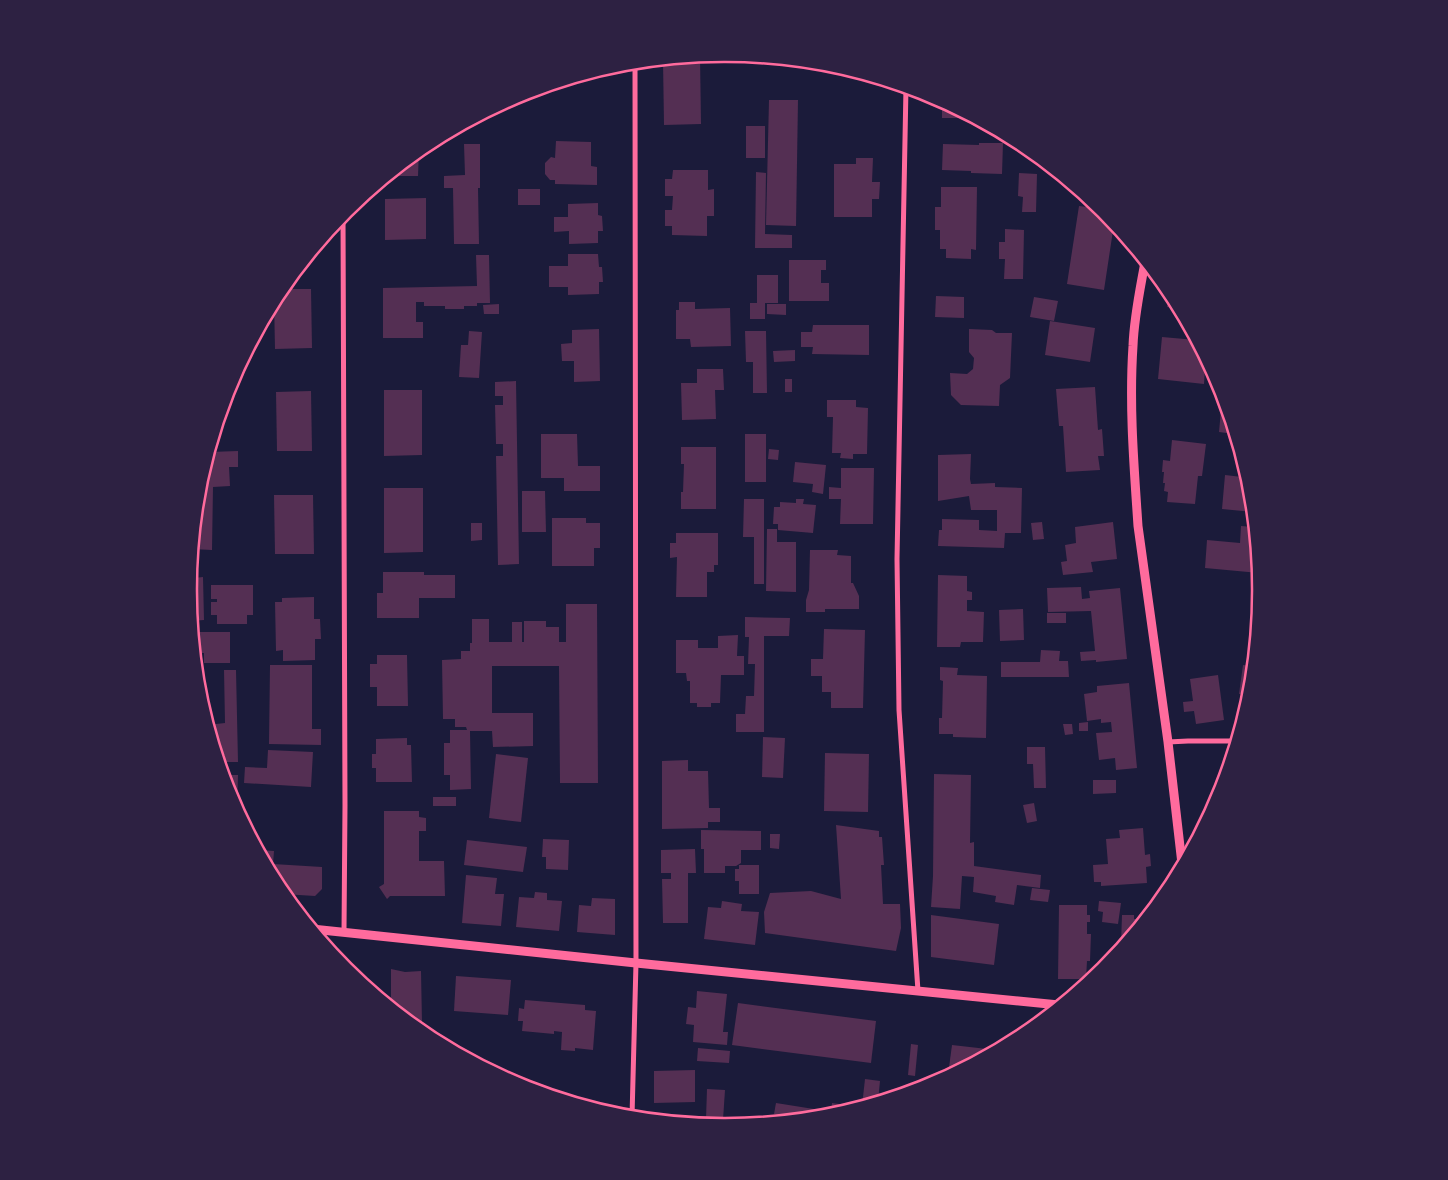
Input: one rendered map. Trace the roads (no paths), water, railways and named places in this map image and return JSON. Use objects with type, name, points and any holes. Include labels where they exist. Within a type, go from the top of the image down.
[{"type":"street","points":[[632,1109],[636,963],[635,71]]},
{"type":"street","points":[[906,95],[898,535],[899,710],[918,991]]},
{"type":"street","points":[[343,225],[344,932]]},
{"type":"street","points":[[1143,271],[1133,345],[1132,429],[1138,526],[1168,742],[1181,854]]},
{"type":"street","points":[[1168,742],[1188,740],[1230,741]]},
{"type":"street","points":[[321,930],[1050,1004]]}]
